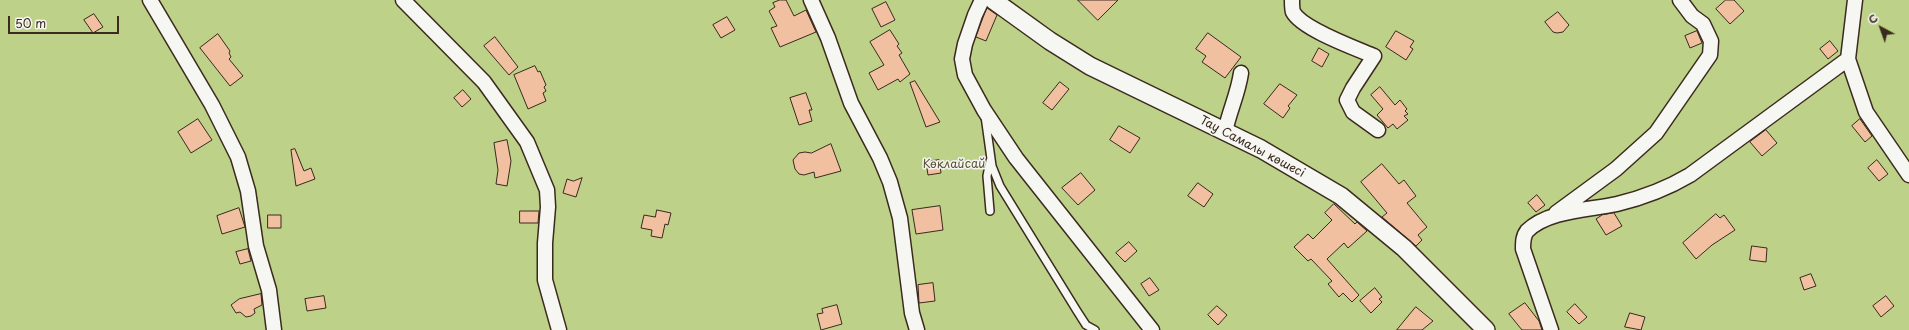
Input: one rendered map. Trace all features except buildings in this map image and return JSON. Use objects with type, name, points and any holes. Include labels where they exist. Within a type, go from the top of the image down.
[{"type":"street","points":[[150,0],[212,105],[238,157],[248,191],[256,246],[269,290],[274,330]]},
{"type":"street","points":[[403,0],[484,82],[527,142],[547,190],[548,207],[545,243],[545,280],[559,330]]},
{"type":"street","points":[[811,0],[828,38],[851,103],[880,158],[890,182],[900,218],[912,313],[917,330]]},
{"type":"street","points":[[982,0],[965,44],[962,59],[965,75],[984,110],[1016,158],[1152,330]]},
{"type":"street","name":"Тау Самалы көшесі","points":[[993,0],[1050,41],[1090,66],[1290,165],[1341,196],[1404,248],[1486,330]]},
{"type":"street","points":[[1292,0],[1292,11],[1299,20],[1320,32],[1374,56],[1352,88],[1347,100],[1353,112],[1378,130]]},
{"type":"street","points":[[1551,330],[1523,248],[1523,238],[1527,232],[1550,219],[1616,169],[1656,133],[1710,55],[1710,40],[1703,24],[1692,16],[1680,0]]},
{"type":"street","points":[[1855,0],[1848,59],[1866,112],[1909,175]]},
{"type":"street","points":[[1550,219],[1583,209],[1618,204],[1673,185],[1690,175],[1848,59]]},
{"type":"street","points":[[1224,132],[1228,114],[1237,94],[1241,73]]},
{"type":"lane","points":[[984,110],[985,127],[992,166],[1000,186],[1089,329]]},
{"type":"lane","points":[[990,156],[987,176],[990,211]]},
{"type":"green space","name":"Көклайсай","points":[[0,0],[1909,0],[1909,330],[0,330]]}]
